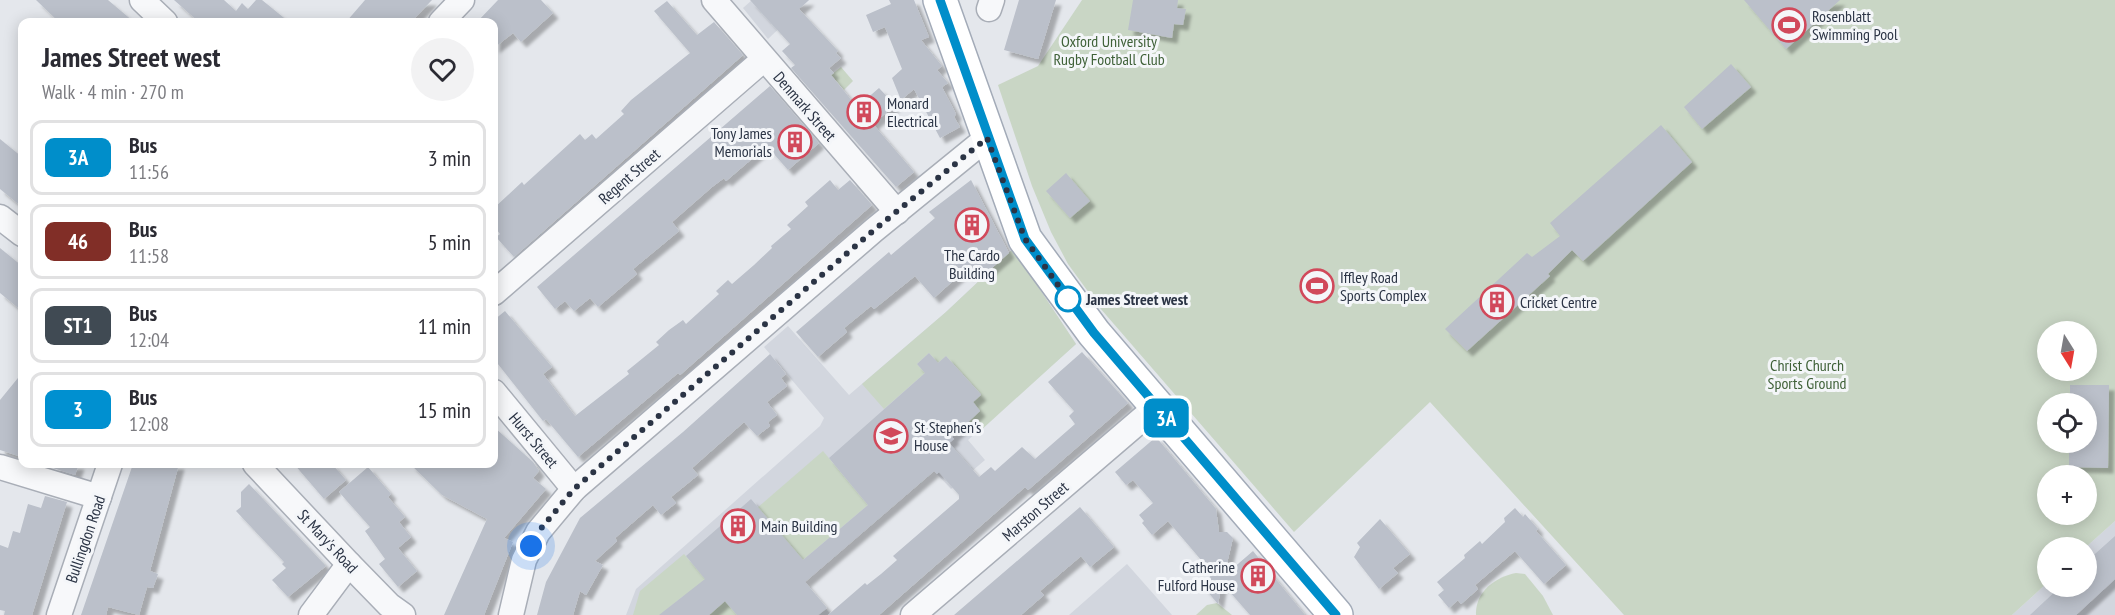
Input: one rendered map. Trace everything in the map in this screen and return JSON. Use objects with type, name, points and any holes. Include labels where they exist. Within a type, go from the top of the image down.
[{"type":"main road","points":[[940,0],[987,138],[1025,239],[1094,333],[1332,614]]},
{"type":"street","points":[[142,0],[161,18]]},
{"type":"street","points":[[445,18],[462,0]]},
{"type":"street","name":"Denmark Street","points":[[714,0],[897,212]]},
{"type":"street","name":"Regent Street","points":[[498,290],[764,59]]},
{"type":"street","points":[[511,615],[524,560],[538,532],[574,489],[897,212],[987,138]]},
{"type":"street","points":[[0,217],[18,231]]},
{"type":"street","name":"Hurst Street","points":[[498,397],[574,489]]},
{"type":"street","name":"Marston Street","points":[[913,615],[1156,407]]},
{"type":"street","points":[[0,467],[99,497]]},
{"type":"street","name":"Bullingdon Road","points":[[59,615],[109,468]]},
{"type":"street","name":"St Mary's Road","points":[[259,468],[389,605],[403,615]]},
{"type":"street","points":[[311,615],[349,564]]},
{"type":"shaded area","points":[[752,0],[809,0],[768,39],[743,8]]},
{"type":"shaded area","name":"St Stephen's House","points":[[1013,249],[1076,344],[968,440],[985,460],[951,489],[934,471],[805,582],[831,615],[626,615],[636,589],[820,426],[824,418],[764,347],[788,326],[849,395],[946,312]]},
{"type":"shaded area","points":[[2115,521],[2115,615],[2012,615],[2037,592],[2037,597],[2097,597],[2097,537]]},
{"type":"shaded area","points":[[1127,564],[1172,615],[1069,615]]},
{"type":"green space","points":[[1082,0],[2115,0],[2115,521],[2097,537],[2037,537],[2037,592],[2012,615],[1624,615],[1430,402],[1294,532],[1100,308],[1068,264],[1051,232],[1032,186],[998,85],[1038,66]]},
{"type":"green space","points":[[841,67],[853,81],[844,90],[831,75]]},
{"type":"green space","points":[[1013,249],[1076,344],[979,432],[969,421],[980,411],[973,402],[981,394],[946,356],[938,363],[929,353],[917,364],[925,373],[884,409],[862,384],[946,312]]},
{"type":"green space","points":[[823,451],[868,505],[803,560],[757,508]]},
{"type":"green space","points":[[684,554],[708,582],[682,597],[660,615],[633,615],[640,591]]},
{"type":"green space","points":[[1516,573],[1525,574],[1543,596],[1553,615],[1476,615],[1479,599],[1488,587],[1501,578]]},
{"type":"green space","points":[[725,601],[737,615],[709,615]]},
{"type":"green space","points":[[1217,603],[1232,615],[1196,615],[1207,605]]},
{"type":"building","points":[[36,0],[108,0],[129,18],[55,18]]},
{"type":"building","points":[[174,0],[224,0],[236,11],[242,3],[248,9],[256,0],[262,0],[284,18],[194,18]]},
{"type":"building","points":[[365,0],[432,0],[415,18],[349,18]]},
{"type":"building","points":[[498,0],[541,0],[553,13],[521,42],[513,33],[498,45],[498,18],[481,18]]},
{"type":"building","points":[[750,0],[809,0],[799,9],[838,51],[836,53],[841,58],[829,68],[834,73],[831,75],[857,107],[879,88],[895,105],[873,124],[914,172],[896,187],[791,68],[795,65],[782,51],[790,44]]},
{"type":"building","points":[[889,0],[914,0],[929,37],[921,40],[942,66],[937,70],[948,83],[942,87],[960,127],[940,138],[914,89],[901,100],[892,78],[902,69],[885,27],[873,32],[866,15],[891,4]]},
{"type":"building","points":[[1019,0],[1056,0],[1038,59],[1004,50]]},
{"type":"building","points":[[1133,0],[1178,0],[1177,8],[1186,9],[1183,25],[1174,24],[1172,38],[1128,30]]},
{"type":"building","name":"Rosenblatt Swimming Pool","points":[[1744,0],[1840,0],[1786,49]]},
{"type":"building","points":[[667,1],[697,35],[714,22],[743,55],[514,257],[498,239],[500,234],[498,231],[498,204],[522,182],[524,185],[580,134],[585,140],[592,134],[596,139],[624,114],[621,111],[631,100],[690,53],[654,11]]},
{"type":"building","points":[[1731,64],[1751,87],[1702,129],[1684,107]]},
{"type":"building","points":[[770,86],[819,143],[788,170],[767,146],[726,181],[724,178],[712,187],[672,222],[679,231],[633,269],[637,274],[598,307],[590,298],[574,311],[565,301],[555,309],[537,287]]},
{"type":"building","points":[[1661,125],[1692,162],[1583,261],[1572,250],[1548,274],[1550,276],[1467,351],[1445,329],[1527,253],[1532,257],[1560,236],[1550,223]]},
{"type":"building","points":[[0,139],[18,154],[18,204],[0,189]]},
{"type":"building","points":[[1066,173],[1090,201],[1070,218],[1046,191]]},
{"type":"building","points":[[830,180],[838,190],[850,180],[872,205],[680,375],[678,373],[578,457],[546,419],[543,421],[498,364],[498,317],[505,311],[552,367],[543,374],[575,416],[629,374],[627,371],[659,345],[656,342],[669,330],[683,320],[686,324],[719,294],[716,291],[728,280],[732,284],[754,265],[791,229],[787,225],[808,206],[805,202]]},
{"type":"building","points":[[971,180],[1009,253],[986,273],[985,268],[968,275],[965,270],[934,298],[915,276],[874,309],[871,306],[844,328],[847,332],[818,357],[796,332],[889,252],[891,255],[935,218],[929,212]]},
{"type":"building","points":[[0,248],[18,263],[18,308],[0,293]]},
{"type":"building","points":[[1082,352],[1128,403],[1028,490],[1025,487],[879,615],[828,615],[865,583],[867,585],[897,560],[893,556],[959,499],[959,495],[939,472],[937,474],[934,471],[805,582],[827,608],[818,615],[737,615],[725,601],[709,615],[659,615],[705,579],[686,556],[751,499],[803,560],[868,505],[829,458],[925,373],[917,364],[929,353],[938,363],[946,356],[981,395],[973,402],[980,411],[952,437],[954,439],[949,443],[979,477],[991,467],[995,471],[1022,447],[1035,459],[1075,424],[1069,416],[1074,411],[1048,382]]},
{"type":"building","points":[[770,354],[786,374],[781,378],[787,386],[767,402],[777,415],[768,422],[770,426],[757,436],[744,422],[692,468],[698,475],[671,497],[676,503],[661,515],[653,505],[615,538],[617,541],[595,561],[603,565],[586,595],[580,591],[573,615],[537,615],[546,582],[580,518],[683,432]]},
{"type":"building","points":[[18,378],[18,456],[0,450],[0,400]]},
{"type":"building","points":[[2070,385],[2109,385],[2108,468],[2097,468],[2097,465],[2069,465],[2069,453],[2097,453],[2097,393],[2070,393]]},
{"type":"building","points":[[498,431],[533,462],[539,471],[533,478],[546,489],[504,538],[513,542],[484,615],[444,615],[487,519],[442,495],[414,468],[498,468]]},
{"type":"building","points":[[1156,437],[1216,509],[1219,532],[1227,532],[1233,538],[1224,576],[1253,551],[1305,615],[1250,615],[1222,583],[1218,604],[1201,584],[1213,574],[1168,521],[1152,535],[1142,523],[1144,521],[1139,515],[1153,503],[1133,480],[1126,485],[1115,472]]},
{"type":"building","points":[[53,468],[78,468],[75,475]]},
{"type":"building","points":[[132,468],[178,468],[150,571],[158,574],[153,588],[147,587],[139,615],[108,607],[106,615],[81,615]]},
{"type":"building","points":[[297,468],[336,468],[346,480],[324,499]]},
{"type":"building","points":[[369,468],[391,494],[388,497],[405,517],[399,522],[411,537],[398,548],[417,571],[398,587],[379,564],[385,559],[365,531],[370,527],[339,492]]},
{"type":"building","points":[[249,484],[326,566],[288,597],[272,580],[286,568],[282,564],[284,562],[236,511],[241,507],[241,492]]},
{"type":"building","points":[[45,496],[67,502],[32,615],[4,615],[5,611],[0,610],[0,545],[8,548],[13,531],[20,533],[28,504],[41,508]]},
{"type":"building","points":[[1080,507],[1114,547],[1090,567],[1081,556],[1040,591],[1044,595],[1021,615],[954,615]]},
{"type":"building","points":[[1515,508],[1523,517],[1525,514],[1538,529],[1536,531],[1566,565],[1544,584],[1515,551],[1475,585],[1478,589],[1461,604],[1458,600],[1449,608],[1438,595],[1444,590],[1437,582],[1465,558],[1464,555],[1480,541],[1482,544],[1505,522],[1504,518]]},
{"type":"building","points":[[1380,519],[1410,554],[1393,568],[1398,573],[1379,589],[1354,557],[1360,547],[1357,543]]},
{"type":"building","points":[[2115,536],[2115,579],[2097,596],[2097,552]]},
{"type":"building","points":[[2049,597],[2096,597],[2076,615],[2030,615]]},
{"type":"bus line","name":"3A","points":[[940,0],[987,138],[1025,239],[1094,333],[1336,615]]},
{"type":"place","name":"Rosenblatt Swimming Pool","points":[[1789,25]]},
{"type":"place","name":"Monard Electrical","points":[[864,112]]},
{"type":"place","name":"Tony James Memorials","points":[[795,142]]},
{"type":"place","name":"The Cardo Building","points":[[972,225]]},
{"type":"place","name":"Iffley Road Sports Complex","points":[[1317,286]]},
{"type":"place","name":"James Street west","points":[[1068,299]]},
{"type":"place","name":"Cricket Centre","points":[[1497,302]]},
{"type":"place","name":"St Stephen's House","points":[[891,436]]},
{"type":"place","name":"Main Building","points":[[738,526]]},
{"type":"place","name":"Catherine Fulford House","points":[[1258,576]]},
{"type":"route","points":[[531,546],[538,532],[574,489],[874,230],[987,138],[1025,239],[1071,303],[1068,299]]},
{"type":"park label","name":"Oxford University Rugby Football Club","points":[[1109,50]]},
{"type":"park label","name":"Christ Church Sports Ground","points":[[1807,374]]}]
